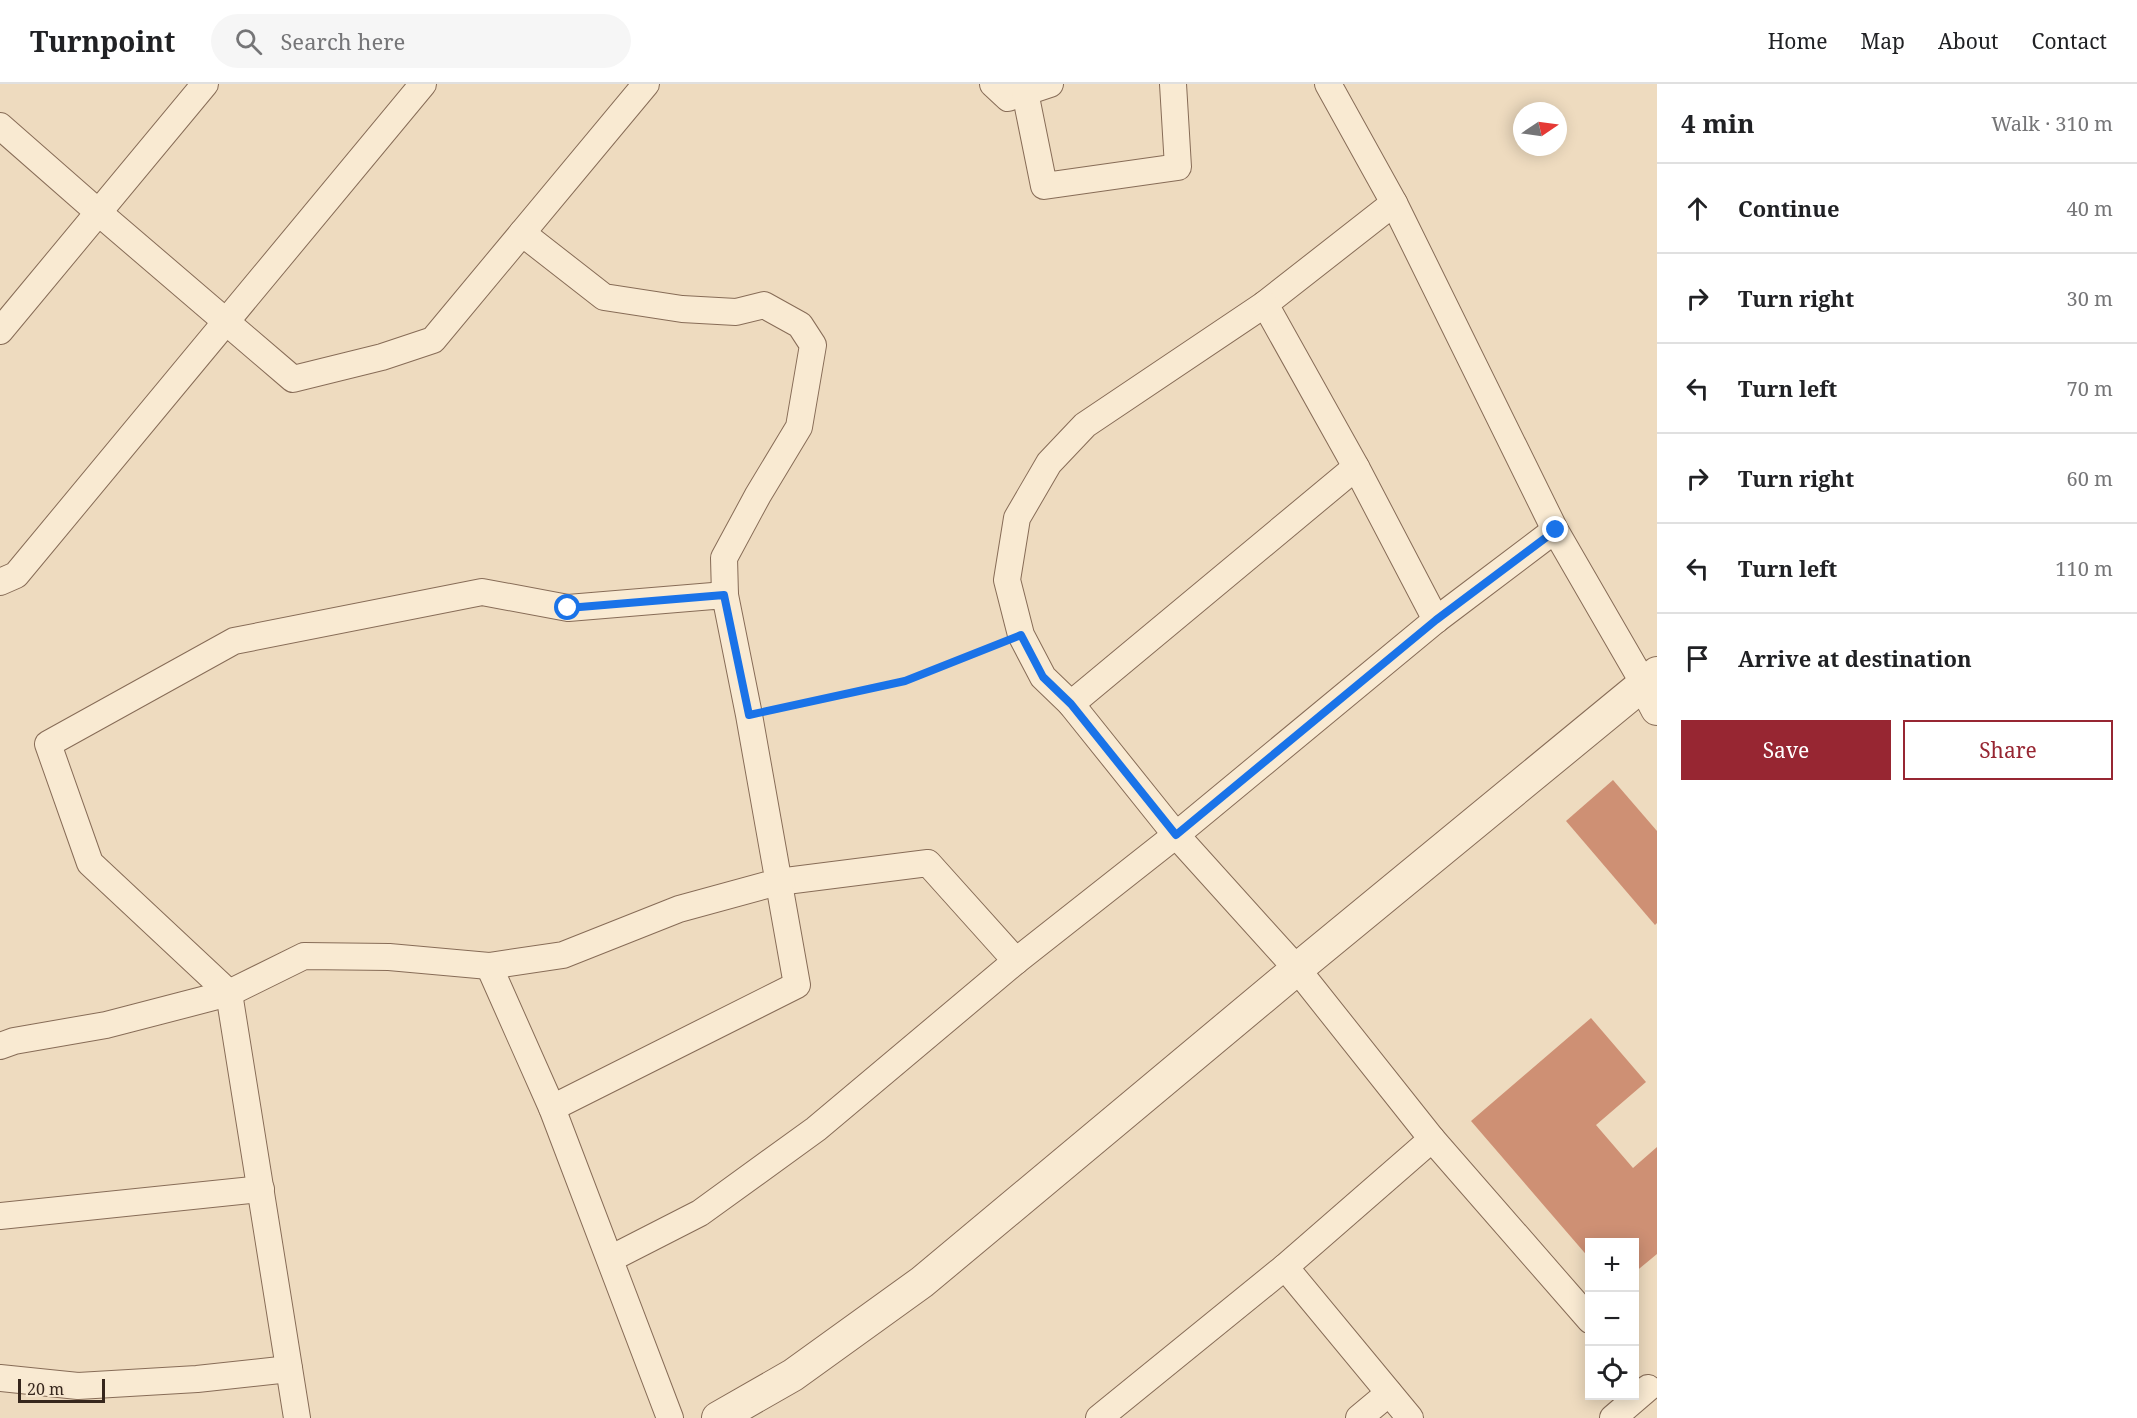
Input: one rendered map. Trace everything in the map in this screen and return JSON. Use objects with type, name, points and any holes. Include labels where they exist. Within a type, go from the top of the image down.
[{"type":"street","points":[[0,331],[205,84]]},
{"type":"street","points":[[0,582],[16,575],[423,84]]},
{"type":"street","points":[[0,126],[98,213],[293,379],[382,357],[434,340],[646,84]]},
{"type":"street","points":[[993,84],[1008,98],[1050,84]]},
{"type":"street","points":[[1025,92],[1044,186],[1178,166],[1173,84]]},
{"type":"street","points":[[718,1418],[793,1375],[922,1282],[1297,969],[1653,689],[1556,530],[1394,203],[1328,84]]},
{"type":"street","points":[[1394,203],[1265,304],[1085,425],[1049,463],[1017,518],[1007,580],[1021,635],[1043,677],[1071,704],[1176,835],[1297,969],[1432,1139],[1585,1314]]},
{"type":"street","points":[[522,233],[604,297],[682,309],[736,312],[764,305],[800,325],[813,345],[799,428],[758,495],[724,558],[724,595],[749,715],[797,985],[552,1108]]},
{"type":"street","points":[[1265,304],[1356,467],[1436,620]]},
{"type":"street","points":[[1071,704],[1356,467]]},
{"type":"street","points":[[610,1259],[700,1213],[816,1129],[1016,961],[1176,835],[1436,620],[1556,530]]},
{"type":"street","points":[[297,1418],[229,993],[90,863],[48,744],[234,641],[482,592],[568,608],[724,595]]},
{"type":"street","points":[[0,1046],[14,1041],[106,1025],[229,993],[304,956],[389,957],[489,966],[563,955],[679,909],[778,882],[928,863],[1016,961]]},
{"type":"street","points":[[489,966],[552,1108],[670,1418]]},
{"type":"street","points":[[1099,1418],[1285,1267],[1432,1139]]},
{"type":"street","points":[[0,1216],[261,1189]]},
{"type":"street","points":[[1285,1267],[1410,1418]]},
{"type":"street","points":[[0,1378],[78,1386],[197,1379],[290,1369]]},
{"type":"street","points":[[1613,1418],[1647,1386]]},
{"type":"street","points":[[1359,1418],[1389,1393]]},
{"type":"path","points":[[749,715],[905,681],[1021,635]]},
{"type":"building","points":[[1613,780],[1657,831],[1657,923],[1655,925],[1566,821]]},
{"type":"building","points":[[1591,1018],[1646,1082],[1596,1125],[1633,1168],[1657,1147],[1657,1254],[1639,1269],[1639,1238],[1585,1238],[1585,1253],[1471,1121]]},
{"type":"route","points":[[568,608],[724,595],[749,715],[905,681],[1021,635],[1043,677],[1071,704],[1176,835],[1436,620],[1556,530]]}]
